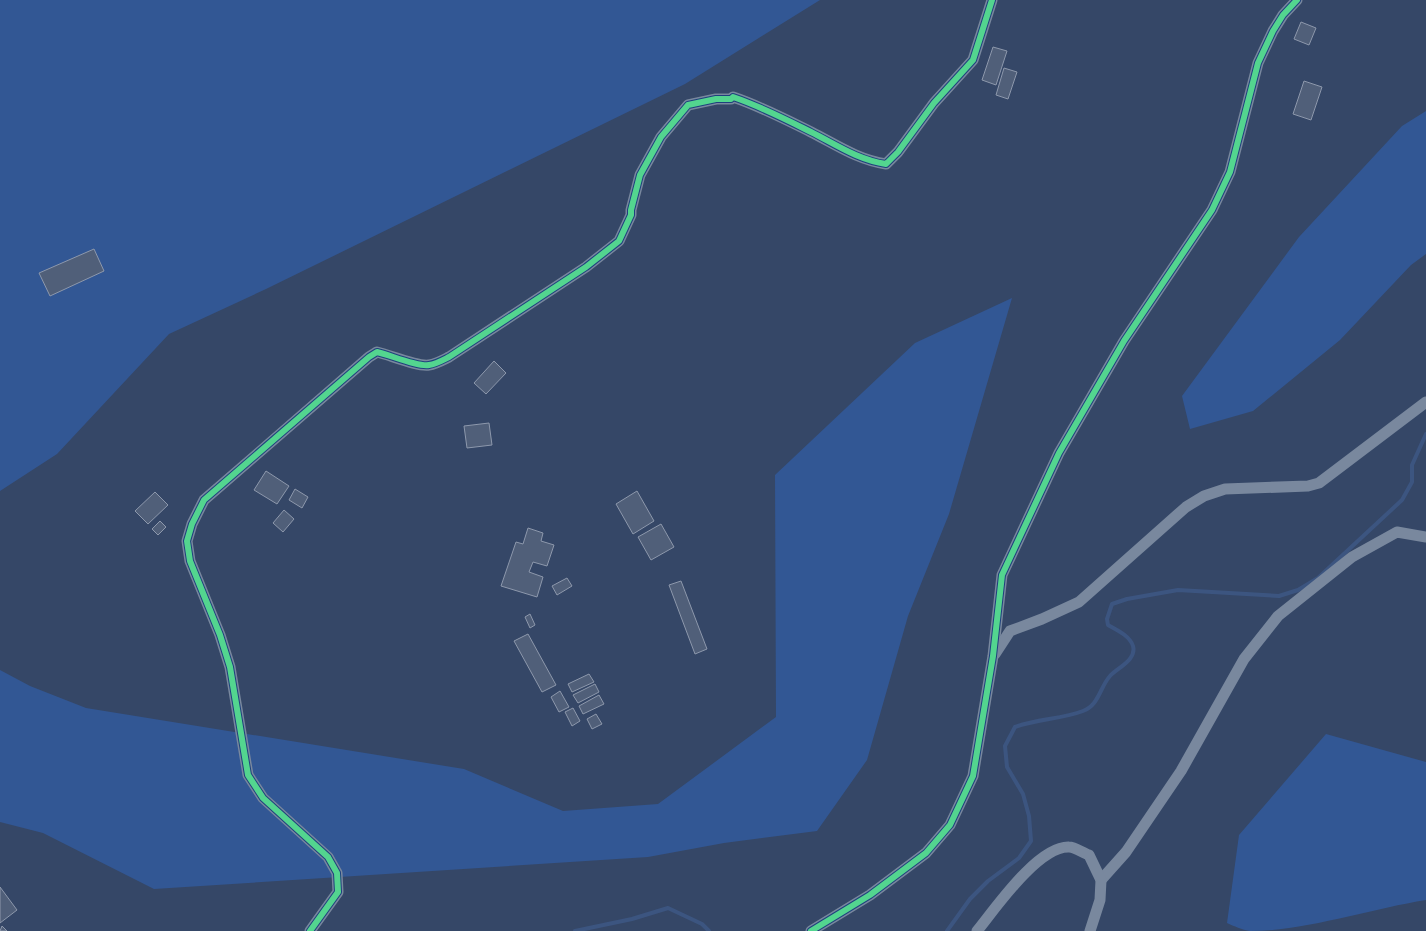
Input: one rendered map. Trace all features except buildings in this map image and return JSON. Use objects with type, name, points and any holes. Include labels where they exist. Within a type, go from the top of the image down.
[{"type":"street","points":[[310,931],[338,892],[337,873],[328,857],[263,798],[248,775],[230,667],[220,635],[190,561],[187,541],[192,524],[204,500],[369,357],[377,352],[424,366],[431,365],[449,357],[580,271],[619,241],[631,215],[640,175],[661,137],[688,105],[716,99],[730,99],[733,97],[756,105],[846,151],[873,162],[886,164],[898,152],[934,103],[973,60],[992,0]]},
{"type":"street","points":[[811,931],[870,895],[926,853],[950,825],[973,776],[993,656],[1002,575],[1059,453],[1124,341],[1212,210],[1230,172],[1258,63],[1273,31],[1283,15],[1297,0]]},
{"type":"street","points":[[993,656],[1010,631],[1042,619],[1079,602],[1186,507],[1204,496],[1225,489],[1308,486],[1319,483],[1426,402]]},
{"type":"street","points":[[1101,880],[1126,852],[1181,771],[1244,659],[1278,616],[1352,557],[1397,532],[1426,537]]},
{"type":"street","points":[[977,931],[1016,883],[1048,853],[1069,847],[1089,855],[1101,880],[1100,900],[1090,931]]},
{"type":"shaded area","points":[[0,0],[820,0],[685,84],[266,289],[169,334],[57,454],[0,491]]},
{"type":"shaded area","points":[[1426,111],[1426,254],[1411,265],[1340,340],[1253,411],[1190,429],[1182,396],[1299,237],[1402,126]]},
{"type":"shaded area","points":[[1012,298],[949,514],[908,616],[867,760],[817,831],[724,843],[648,857],[154,889],[43,833],[0,822],[0,670],[30,686],[86,708],[464,769],[563,811],[658,804],[776,717],[775,475],[915,343]]},
{"type":"shaded area","points":[[1326,734],[1426,762],[1426,900],[1315,924],[1271,930],[1250,931],[1227,923],[1239,835]]},
{"type":"waterway","points":[[947,931],[970,899],[988,881],[1019,858],[1031,841],[1029,816],[1023,794],[1007,767],[1005,746],[1015,727],[1032,722],[1075,714],[1093,705],[1110,676],[1126,663],[1132,655],[1133,646],[1129,639],[1108,625],[1107,619],[1112,604],[1127,599],[1178,590],[1279,596],[1298,590],[1318,578],[1402,500],[1412,482],[1412,465],[1426,434]]},
{"type":"waterway","points":[[575,931],[632,919],[668,908],[702,924],[709,931]]},
{"type":"cycle path","points":[[310,931],[338,892],[337,873],[328,857],[263,798],[248,775],[230,667],[220,635],[190,561],[187,541],[192,524],[204,500],[369,357],[377,352],[424,365],[439,362],[449,357],[586,267],[619,241],[631,215],[640,175],[661,137],[688,105],[716,99],[731,99],[733,97],[753,104],[856,155],[886,164],[898,152],[934,103],[973,60],[992,0]]},
{"type":"cycle path","points":[[811,931],[870,895],[926,853],[950,825],[973,776],[993,656],[1002,575],[1059,453],[1124,341],[1212,210],[1230,172],[1258,63],[1273,31],[1283,15],[1297,0]]}]
